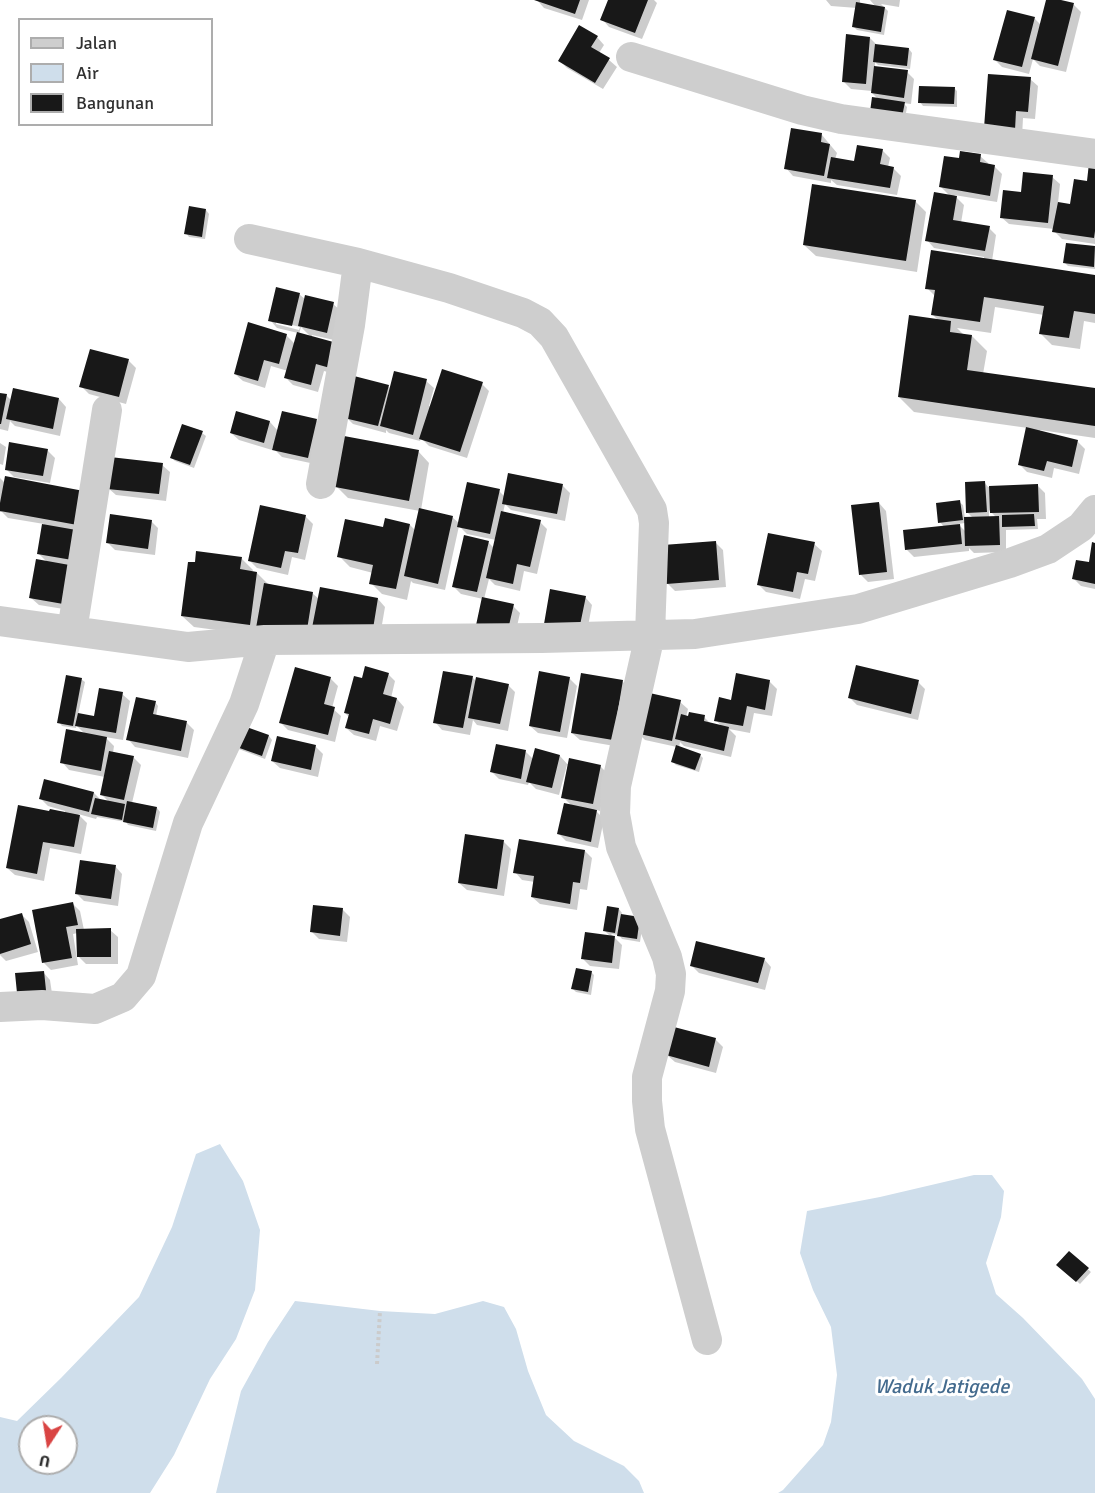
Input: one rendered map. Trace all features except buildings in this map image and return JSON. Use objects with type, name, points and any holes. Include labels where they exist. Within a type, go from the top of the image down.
[{"type":"street","points":[[631,57],[831,117],[1095,154]]},
{"type":"street","points":[[249,239],[358,263],[449,288],[522,313],[540,322],[554,337],[652,510],[654,523],[650,635],[616,786],[615,814],[621,847],[667,957],[671,974],[670,991],[647,1077],[647,1101],[651,1129],[706,1340]]},
{"type":"street","points":[[321,484],[350,325],[358,263]]},
{"type":"street","points":[[72,631],[107,410]]},
{"type":"street","points":[[0,621],[188,647],[265,640],[542,638],[695,634],[858,609],[1010,563],[1048,549],[1081,527],[1095,510]]},
{"type":"street","points":[[0,1007],[42,1005],[95,1009],[123,996],[141,976],[188,823],[244,704],[265,640]]},
{"type":"path","points":[[377,1364],[380,1311]]},
{"type":"water","points":[[220,1144],[243,1181],[260,1230],[255,1290],[236,1339],[210,1379],[174,1455],[150,1493],[0,1493],[0,1417],[18,1420],[18,1475],[78,1475],[78,1415],[23,1415],[139,1297],[172,1227],[196,1154]]},
{"type":"water","name":"Waduk Jatigede","points":[[974,1175],[992,1175],[1004,1191],[1001,1217],[986,1263],[996,1294],[1023,1318],[1082,1379],[1095,1399],[1095,1493],[778,1493],[823,1445],[831,1422],[837,1375],[831,1327],[813,1290],[800,1253],[807,1211]]},
{"type":"water","points":[[295,1301],[380,1311],[435,1314],[483,1301],[504,1307],[516,1329],[528,1371],[546,1415],[574,1441],[624,1466],[639,1481],[644,1493],[216,1493],[241,1391],[268,1342]]}]
